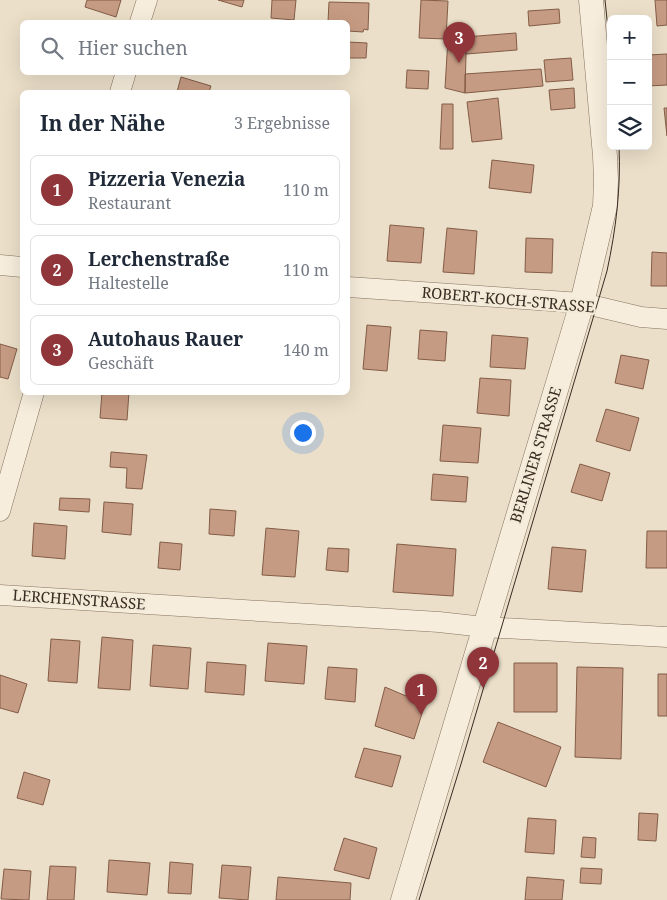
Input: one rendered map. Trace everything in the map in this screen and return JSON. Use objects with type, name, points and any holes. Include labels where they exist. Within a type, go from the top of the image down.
[{"type":"street","points":[[141,20],[147,0]]},
{"type":"street","name":"BERLINER STRASSE","points":[[402,900],[582,303],[605,206],[605,156],[591,0]]},
{"type":"street","points":[[121,90],[125,75]]},
{"type":"street","points":[[0,266],[20,267]]},
{"type":"street","name":"ROBERT-KOCH-STRASSE","points":[[350,287],[582,303],[641,317],[667,319]]},
{"type":"street","points":[[0,511],[33,395]]},
{"type":"street","name":"LERCHENSTRASSE","points":[[0,595],[439,622],[484,627],[667,637]]},
{"type":"building","points":[[87,0],[121,0],[116,17],[85,7]]},
{"type":"building","points":[[218,0],[244,0],[242,7]]},
{"type":"building","points":[[272,0],[296,0],[294,20],[271,18]]},
{"type":"building","points":[[421,0],[448,1],[446,39],[419,38]]},
{"type":"building","points":[[655,0],[667,0],[667,25],[657,26]]},
{"type":"building","points":[[329,2],[369,3],[368,30],[364,29],[363,32],[350,31],[350,20],[328,20]]},
{"type":"building","points":[[559,9],[560,23],[529,26],[528,11]]},
{"type":"building","points":[[516,33],[517,50],[466,54],[465,37]]},
{"type":"building","points":[[465,37],[465,93],[445,88],[448,38]]},
{"type":"building","points":[[350,42],[367,43],[366,58],[350,58]]},
{"type":"building","points":[[667,54],[667,85],[652,86],[652,55]]},
{"type":"building","points":[[571,58],[573,80],[546,82],[544,60]]},
{"type":"building","points":[[541,69],[543,86],[465,93],[465,74]]},
{"type":"building","points":[[407,70],[429,71],[428,89],[406,88]]},
{"type":"building","points":[[181,77],[211,86],[210,90],[178,90]]},
{"type":"building","points":[[574,88],[575,108],[551,110],[549,90]]},
{"type":"building","points":[[498,98],[502,139],[472,142],[467,102]]},
{"type":"building","points":[[442,104],[453,104],[453,149],[440,149]]},
{"type":"building","points":[[664,108],[667,108],[667,136]]},
{"type":"building","points":[[492,160],[534,165],[531,193],[489,188]]},
{"type":"building","points":[[390,225],[424,228],[421,263],[387,261]]},
{"type":"building","points":[[447,228],[477,231],[474,274],[443,272]]},
{"type":"building","points":[[526,238],[553,239],[552,273],[525,272]]},
{"type":"building","points":[[652,252],[667,253],[667,286],[651,286]]},
{"type":"building","points":[[367,325],[391,327],[387,371],[363,369]]},
{"type":"building","points":[[420,330],[447,332],[445,361],[418,359]]},
{"type":"building","points":[[492,335],[528,338],[525,369],[490,367]]},
{"type":"building","points":[[0,344],[17,349],[8,379],[0,377]]},
{"type":"building","points":[[621,355],[649,360],[643,389],[615,383]]},
{"type":"building","points":[[480,378],[511,380],[509,416],[477,413]]},
{"type":"building","points":[[102,395],[129,395],[127,420],[100,418]]},
{"type":"building","points":[[606,409],[639,418],[630,451],[596,441]]},
{"type":"building","points":[[443,425],[481,428],[478,463],[440,461]]},
{"type":"building","points":[[111,452],[147,455],[142,489],[126,488],[127,468],[110,467]]},
{"type":"building","points":[[580,464],[610,473],[602,501],[571,492]]},
{"type":"building","points":[[433,474],[468,477],[466,502],[431,500]]},
{"type":"building","points":[[60,498],[90,499],[89,512],[59,510]]},
{"type":"building","points":[[104,502],[133,504],[131,535],[102,532]]},
{"type":"building","points":[[210,509],[236,511],[234,536],[209,534]]},
{"type":"building","points":[[34,523],[67,526],[65,559],[32,556]]},
{"type":"building","points":[[266,528],[299,531],[295,577],[262,575]]},
{"type":"building","points":[[647,531],[667,531],[667,568],[646,568]]},
{"type":"building","points":[[160,542],[182,544],[180,570],[158,568]]},
{"type":"building","points":[[397,544],[456,549],[453,596],[393,592]]},
{"type":"building","points":[[552,547],[586,550],[582,592],[548,589]]},
{"type":"building","points":[[328,548],[349,549],[348,572],[326,570]]},
{"type":"building","points":[[102,637],[133,640],[130,690],[98,688]]},
{"type":"building","points":[[51,639],[80,641],[77,683],[48,681]]},
{"type":"building","points":[[268,643],[307,646],[304,684],[265,681]]},
{"type":"building","points":[[153,645],[191,648],[188,689],[150,686]]},
{"type":"building","points":[[207,662],[246,665],[244,695],[205,692]]},
{"type":"building","points":[[514,663],[557,663],[557,712],[514,712]]},
{"type":"building","points":[[328,667],[357,669],[355,702],[325,699]]},
{"type":"building","points":[[577,667],[623,668],[621,759],[575,757]]},
{"type":"building","points":[[658,674],[667,674],[667,716],[658,716]]},
{"type":"building","points":[[0,675],[27,684],[18,713],[0,708]]},
{"type":"building","points":[[409,684],[429,691],[414,739],[375,726],[385,687],[406,696]]},
{"type":"building","points":[[498,722],[561,747],[546,787],[483,762]]},
{"type":"building","points":[[364,748],[401,756],[392,787],[355,777]]},
{"type":"building","points":[[24,772],[50,780],[43,805],[17,798]]},
{"type":"building","points":[[639,813],[658,814],[656,841],[638,840]]},
{"type":"building","points":[[528,818],[556,820],[554,854],[525,852]]},
{"type":"building","points":[[583,837],[596,838],[595,858],[581,857]]},
{"type":"building","points":[[344,838],[377,848],[369,879],[334,870]]},
{"type":"building","points":[[109,860],[150,863],[147,895],[107,892]]},
{"type":"building","points":[[170,862],[193,864],[191,894],[168,893]]},
{"type":"building","points":[[222,865],[251,867],[248,900],[219,898]]},
{"type":"building","points":[[50,866],[76,867],[74,900],[47,900]]},
{"type":"building","points":[[581,868],[602,869],[601,884],[580,883]]},
{"type":"building","points":[[4,869],[31,871],[29,900],[1,899]]},
{"type":"building","points":[[278,877],[351,883],[350,900],[276,900]]},
{"type":"building","points":[[527,877],[564,880],[562,900],[525,900]]},
{"type":"tram line","points":[[605,0],[607,19]]},
{"type":"tram line","points":[[419,900],[607,271],[617,209],[619,150]]},
{"type":"place","name":"Autohaus Rauer","points":[[459,63]]},
{"type":"place","name":"Lerchenstraße","points":[[483,688]]},
{"type":"place","name":"Pizzeria Venezia","points":[[421,715]]}]
